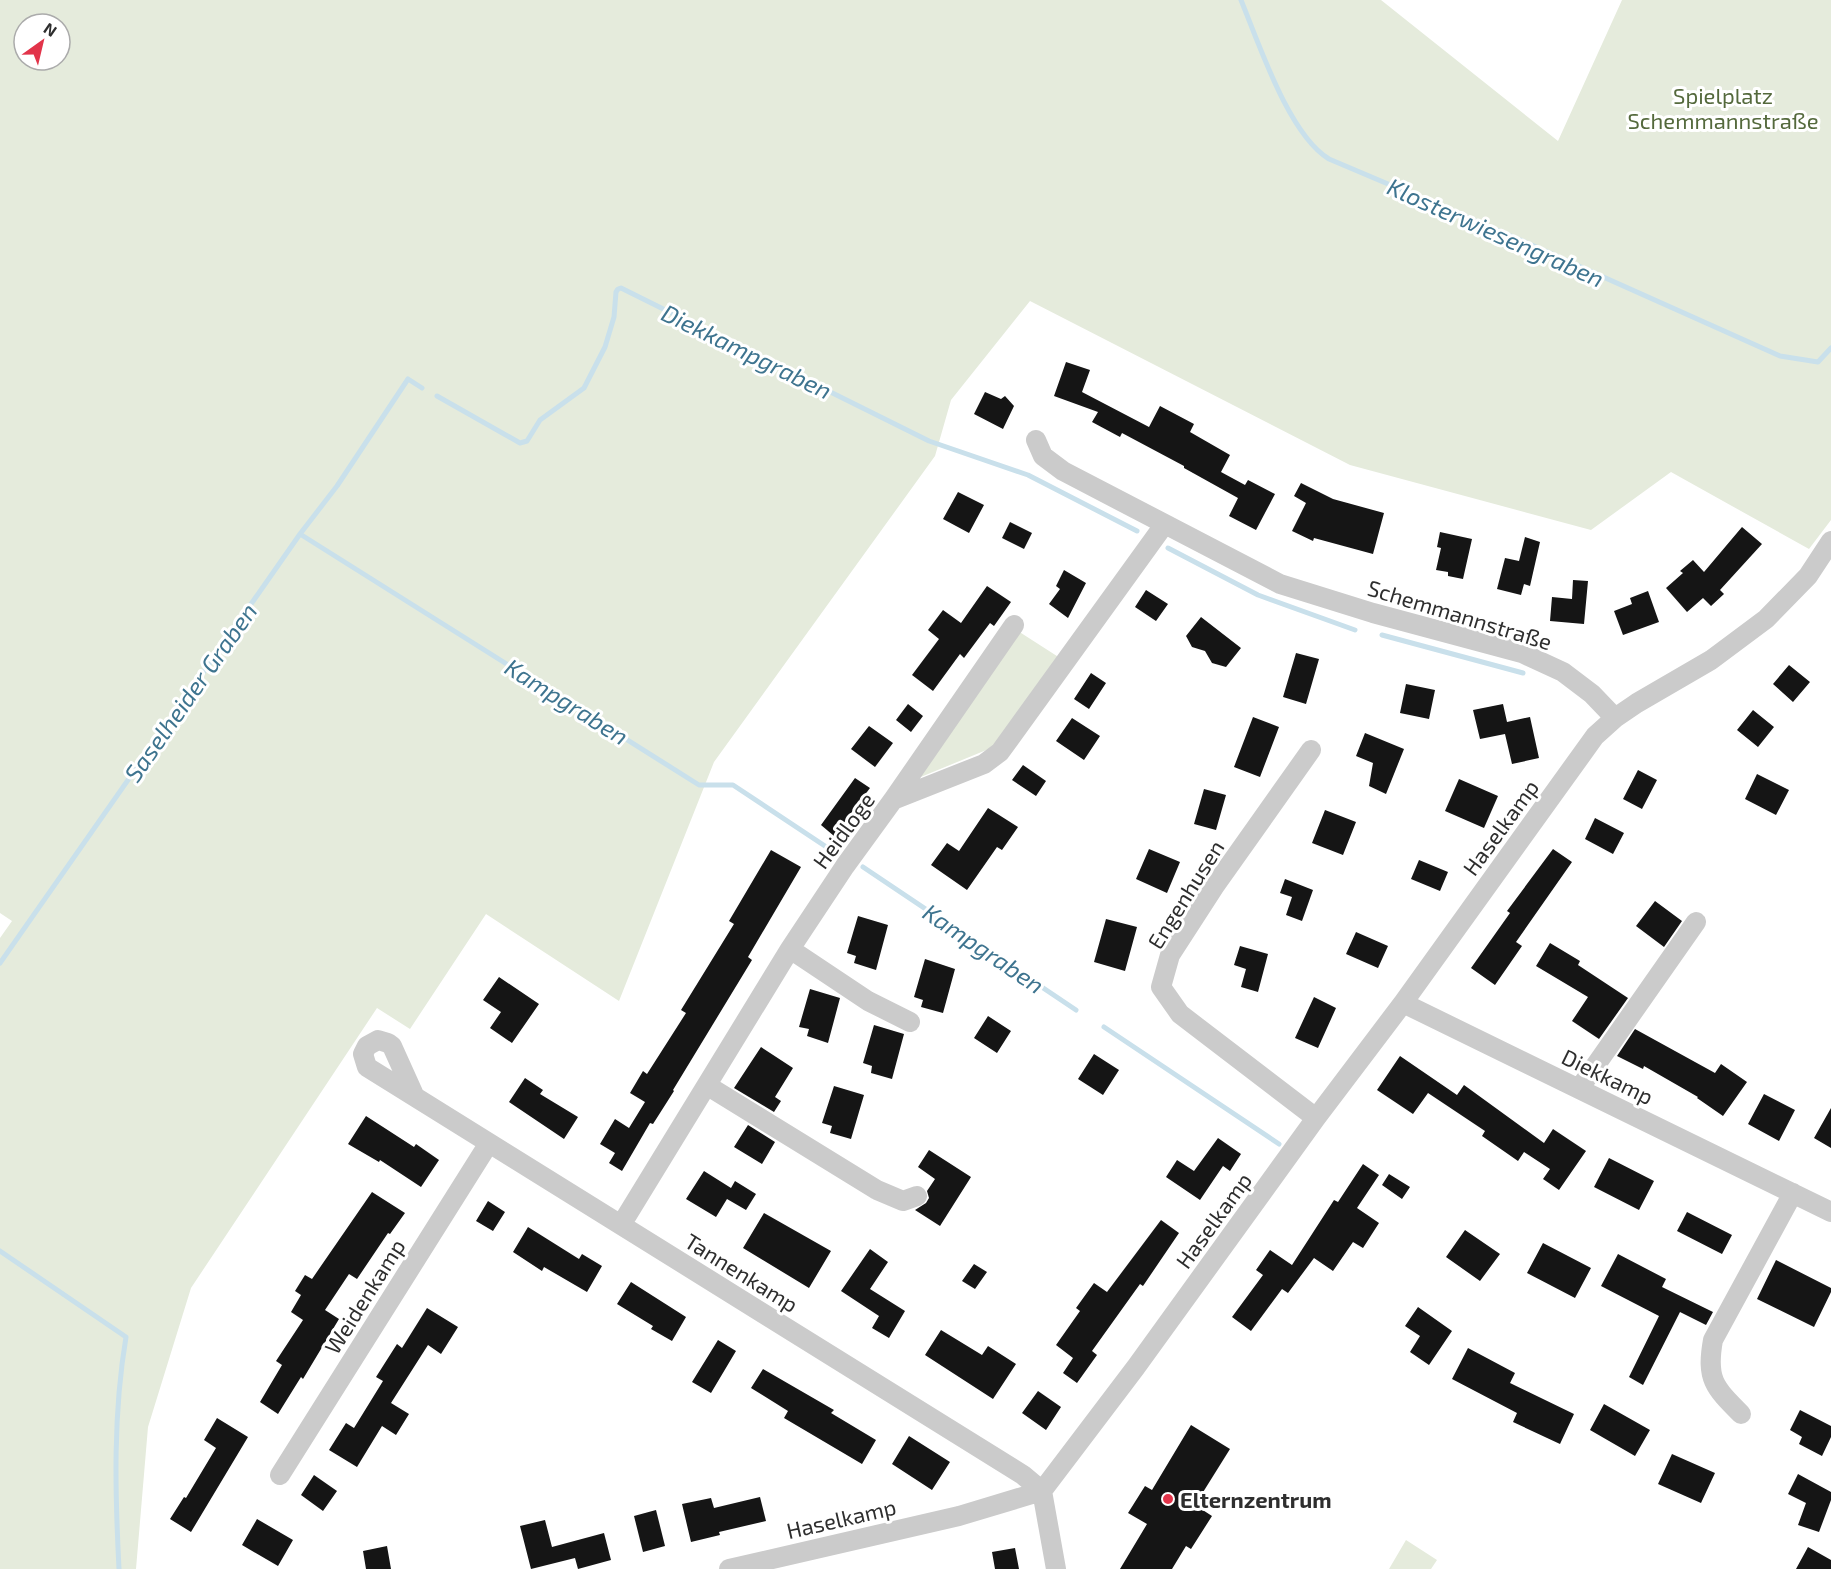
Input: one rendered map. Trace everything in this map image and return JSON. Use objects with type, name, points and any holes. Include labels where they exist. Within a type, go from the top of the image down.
[{"type":"street","name":"Schemmannstraße","points":[[1036,440],[1043,456],[1063,471],[1280,584],[1373,613],[1522,653],[1563,672],[1592,694],[1615,718]]},
{"type":"street","name":"Heidloge","points":[[621,1225],[790,949],[845,866],[893,800],[984,764],[1000,752],[1164,525]]},
{"type":"street","points":[[1615,718],[1711,660],[1766,619],[1808,576],[1831,541]]},
{"type":"street","points":[[893,800],[1014,625]]},
{"type":"street","name":"Haselkamp","points":[[729,1569],[959,1516],[1042,1491],[1136,1367],[1316,1118],[1403,1003],[1595,736],[1615,718]]},
{"type":"street","name":"Engenhusen","points":[[1311,750],[1214,887],[1170,956],[1161,987],[1180,1014],[1316,1118]]},
{"type":"street","points":[[1579,1089],[1696,922]]},
{"type":"street","points":[[790,949],[868,1001],[910,1022]]},
{"type":"street","name":"Diekkamp","points":[[1403,1003],[1831,1212]]},
{"type":"street","points":[[708,1086],[877,1190],[903,1201],[917,1196]]},
{"type":"street","name":"Tannenkamp","points":[[415,1097],[1023,1475],[1042,1491]]},
{"type":"street","name":"Weidenkamp","points":[[280,1475],[489,1143]]},
{"type":"street","points":[[1741,1414],[1718,1391],[1713,1379],[1709,1361],[1713,1340],[1793,1193]]},
{"type":"street","points":[[1042,1491],[1056,1569]]},
{"type":"green space","name":"Spielplatz Schemmannstraße","points":[[0,0],[1381,0],[1558,141],[1622,0],[1831,0],[1831,520],[1809,549],[1671,472],[1591,530],[1350,465],[1030,301],[951,400],[935,456],[714,762],[619,1001],[486,914],[410,1029],[377,1008],[191,1288],[148,1427],[136,1569],[0,1569],[0,938],[12,921],[0,913]]},
{"type":"green space","points":[[1015,629],[1060,658],[1001,744],[911,781]]},
{"type":"green space","points":[[1406,1540],[1437,1560],[1431,1569],[1389,1569]]},
{"type":"building","points":[[1066,362],[1090,370],[1082,392],[1149,427],[1160,406],[1194,424],[1190,432],[1230,455],[1221,472],[1245,485],[1248,480],[1275,494],[1256,530],[1229,516],[1238,498],[1122,433],[1120,437],[1092,422],[1098,412],[1054,396]]},
{"type":"building","points":[[985,392],[1001,399],[1005,396],[1014,406],[1003,429],[974,414]]},
{"type":"building","points":[[1301,483],[1333,499],[1384,513],[1373,554],[1314,538],[1313,541],[1292,531],[1306,503],[1294,496]]},
{"type":"building","points":[[958,492],[984,505],[969,533],[943,519]]},
{"type":"building","points":[[1010,522],[1032,533],[1024,549],[1002,538]]},
{"type":"building","points":[[1742,527],[1762,544],[1720,590],[1724,594],[1711,606],[1703,598],[1687,612],[1666,588],[1683,573],[1680,571],[1693,560],[1704,572]]},
{"type":"building","points":[[1440,532],[1472,539],[1463,579],[1448,576],[1448,572],[1436,570],[1441,548],[1437,547]]},
{"type":"building","points":[[1525,537],[1540,542],[1530,586],[1524,584],[1521,595],[1497,589],[1505,558],[1519,561]]},
{"type":"building","points":[[1064,570],[1086,583],[1068,618],[1049,604],[1060,589],[1056,586]]},
{"type":"building","points":[[1573,580],[1588,581],[1584,624],[1550,621],[1552,597],[1572,599]]},
{"type":"building","points":[[987,586],[1011,602],[994,626],[990,623],[964,658],[960,654],[933,691],[912,675],[939,639],[928,630],[943,610],[961,623]]},
{"type":"building","points":[[1146,590],[1168,604],[1156,621],[1135,607]]},
{"type":"building","points":[[1648,591],[1659,622],[1623,635],[1614,611],[1632,604],[1630,598]]},
{"type":"building","points":[[1201,617],[1241,648],[1226,667],[1212,663],[1205,651],[1192,647],[1186,636]]},
{"type":"building","points":[[1296,653],[1319,659],[1306,704],[1283,697]]},
{"type":"building","points":[[1789,665],[1810,682],[1793,702],[1773,684]]},
{"type":"building","points":[[1091,673],[1106,683],[1089,709],[1074,699]]},
{"type":"building","points":[[1406,684],[1435,690],[1429,719],[1400,713]]},
{"type":"building","points":[[908,704],[923,716],[911,732],[896,720]]},
{"type":"building","points":[[1503,704],[1507,722],[1530,717],[1539,758],[1512,764],[1505,734],[1480,739],[1473,710]]},
{"type":"building","points":[[1753,710],[1774,727],[1758,747],[1737,730]]},
{"type":"building","points":[[1253,717],[1279,727],[1260,777],[1234,767]]},
{"type":"building","points":[[1072,718],[1100,736],[1084,760],[1056,741]]},
{"type":"building","points":[[869,726],[893,743],[875,767],[851,749]]},
{"type":"building","points":[[1365,733],[1404,749],[1386,794],[1369,786],[1373,763],[1356,756]]},
{"type":"building","points":[[1023,765],[1046,781],[1036,796],[1012,780]]},
{"type":"building","points":[[1638,770],[1657,780],[1642,809],[1623,799]]},
{"type":"building","points":[[1757,774],[1789,790],[1776,815],[1745,799]]},
{"type":"building","points":[[855,778],[870,788],[834,836],[821,825]]},
{"type":"building","points":[[1459,779],[1498,796],[1484,828],[1445,811]]},
{"type":"building","points":[[1204,789],[1226,795],[1216,830],[1194,824]]},
{"type":"building","points":[[988,808],[1018,827],[1002,850],[997,847],[967,890],[931,865],[947,843],[959,851]]},
{"type":"building","points":[[1325,810],[1356,822],[1343,855],[1312,843]]},
{"type":"building","points":[[1595,818],[1624,833],[1613,854],[1585,839]]},
{"type":"building","points":[[1149,849],[1180,862],[1167,893],[1136,879]]},
{"type":"building","points":[[1553,849],[1572,862],[1516,942],[1522,946],[1495,985],[1471,968],[1510,913],[1507,911]]},
{"type":"building","points":[[771,850],[801,867],[748,957],[752,960],[674,1091],[653,1124],[650,1123],[622,1171],[609,1163],[615,1153],[600,1144],[615,1119],[629,1128],[645,1102],[630,1093],[643,1071],[647,1074],[686,1013],[681,1010],[734,924],[729,921]]},
{"type":"building","points":[[1419,860],[1448,872],[1440,891],[1411,879]]},
{"type":"building","points":[[1285,879],[1313,890],[1302,921],[1286,915],[1292,897],[1280,893]]},
{"type":"building","points":[[1655,901],[1682,921],[1664,947],[1636,926]]},
{"type":"building","points":[[858,916],[888,925],[876,970],[854,963],[856,956],[847,953]]},
{"type":"building","points":[[1106,919],[1137,927],[1125,971],[1094,962]]},
{"type":"building","points":[[1356,932],[1388,946],[1378,968],[1346,954]]},
{"type":"building","points":[[1550,943],[1580,961],[1578,965],[1628,998],[1599,1039],[1572,1021],[1588,997],[1536,966]]},
{"type":"building","points":[[1240,946],[1268,954],[1258,992],[1241,987],[1246,969],[1234,965]]},
{"type":"building","points":[[925,959],[955,969],[943,1013],[921,1007],[923,1000],[914,997]]},
{"type":"building","points":[[499,977],[539,1004],[512,1043],[490,1028],[501,1012],[483,1000]]},
{"type":"building","points":[[810,989],[840,998],[828,1043],[807,1036],[809,1029],[799,1027]]},
{"type":"building","points":[[1314,997],[1336,1008],[1318,1048],[1295,1038]]},
{"type":"building","points":[[988,1016],[1011,1031],[997,1053],[974,1038]]},
{"type":"building","points":[[874,1025],[904,1034],[892,1079],[871,1073],[872,1066],[863,1063]]},
{"type":"building","points":[[1635,1029],[1715,1073],[1721,1064],[1747,1082],[1723,1116],[1698,1097],[1644,1066],[1643,1069],[1617,1056]]},
{"type":"building","points":[[761,1047],[793,1068],[775,1097],[781,1101],[774,1112],[734,1088]]},
{"type":"building","points":[[1094,1054],[1119,1070],[1103,1095],[1078,1079]]},
{"type":"building","points":[[1400,1056],[1457,1095],[1464,1085],[1544,1143],[1553,1129],[1586,1151],[1559,1190],[1543,1179],[1550,1169],[1524,1152],[1518,1161],[1482,1136],[1485,1131],[1428,1093],[1413,1114],[1377,1090]]},
{"type":"building","points":[[525,1078],[543,1090],[540,1094],[578,1117],[564,1139],[509,1102]]},
{"type":"building","points":[[834,1086],[864,1095],[851,1139],[830,1133],[832,1126],[822,1123]]},
{"type":"building","points":[[1764,1094],[1795,1110],[1779,1141],[1748,1124]]},
{"type":"building","points":[[1831,1108],[1831,1148],[1814,1138]]},
{"type":"building","points":[[366,1116],[414,1147],[416,1144],[439,1160],[421,1187],[380,1160],[379,1162],[348,1144]]},
{"type":"building","points":[[748,1125],[775,1142],[762,1164],[734,1147]]},
{"type":"building","points":[[1218,1138],[1241,1154],[1230,1171],[1223,1166],[1200,1200],[1166,1177],[1177,1160],[1194,1171]]},
{"type":"building","points":[[929,1150],[971,1177],[940,1226],[915,1210],[926,1203],[929,1198],[927,1191],[935,1179],[918,1167]]},
{"type":"building","points":[[1609,1158],[1654,1181],[1639,1210],[1594,1187]]},
{"type":"building","points":[[1363,1164],[1379,1175],[1357,1208],[1379,1223],[1363,1248],[1353,1242],[1333,1271],[1314,1258],[1288,1293],[1282,1289],[1251,1331],[1232,1317],[1263,1275],[1256,1270],[1270,1250],[1292,1265],[1334,1200],[1338,1202]]},
{"type":"building","points":[[704,1171],[731,1188],[735,1181],[756,1194],[746,1210],[727,1199],[716,1217],[686,1199]]},
{"type":"building","points":[[1389,1174],[1410,1187],[1402,1199],[1382,1185]]},
{"type":"building","points":[[372,1192],[405,1213],[390,1234],[388,1233],[357,1279],[349,1274],[325,1310],[339,1319],[303,1379],[301,1377],[278,1414],[260,1402],[282,1365],[276,1361],[303,1320],[291,1312],[301,1295],[295,1291],[305,1275],[312,1279]]},
{"type":"building","points":[[488,1201],[505,1212],[493,1231],[476,1221]]},
{"type":"building","points":[[1687,1212],[1732,1235],[1722,1254],[1677,1231]]},
{"type":"building","points":[[764,1213],[831,1251],[809,1288],[743,1248]]},
{"type":"building","points":[[1161,1220],[1179,1233],[1143,1286],[1140,1284],[1092,1351],[1097,1355],[1077,1383],[1063,1373],[1073,1358],[1056,1345],[1080,1311],[1076,1308],[1094,1283],[1107,1292]]},
{"type":"building","points":[[528,1227],[579,1259],[582,1254],[602,1266],[587,1292],[544,1267],[542,1271],[513,1252]]},
{"type":"building","points":[[1465,1230],[1500,1254],[1480,1281],[1446,1257]]},
{"type":"building","points":[[1543,1243],[1591,1268],[1575,1298],[1527,1273]]},
{"type":"building","points":[[870,1249],[888,1262],[870,1289],[905,1311],[889,1338],[872,1328],[879,1316],[841,1291]]},
{"type":"building","points":[[1618,1254],[1666,1279],[1662,1287],[1713,1312],[1706,1325],[1680,1312],[1643,1385],[1629,1377],[1659,1316],[1601,1286]]},
{"type":"building","points":[[1776,1260],[1831,1288],[1814,1327],[1757,1299]]},
{"type":"building","points":[[974,1264],[987,1272],[975,1289],[962,1281]]},
{"type":"building","points":[[631,1282],[686,1317],[672,1341],[651,1329],[653,1326],[617,1304]]},
{"type":"building","points":[[1418,1307],[1452,1331],[1429,1365],[1410,1352],[1420,1336],[1405,1326]]},
{"type":"building","points":[[427,1308],[458,1327],[441,1354],[428,1345],[391,1403],[409,1414],[396,1435],[382,1426],[357,1467],[329,1450],[346,1423],[354,1428],[383,1381],[376,1377],[397,1344],[402,1348]]},
{"type":"building","points":[[941,1330],[982,1355],[988,1346],[1016,1364],[993,1399],[925,1355]]},
{"type":"building","points":[[718,1340],[736,1351],[711,1393],[692,1382]]},
{"type":"building","points":[[1468,1348],[1515,1373],[1510,1383],[1574,1414],[1560,1444],[1513,1422],[1517,1413],[1452,1379]]},
{"type":"building","points":[[763,1369],[834,1410],[831,1413],[876,1440],[862,1464],[784,1418],[788,1411],[751,1388]]},
{"type":"building","points":[[1038,1391],[1061,1407],[1046,1430],[1022,1413]]},
{"type":"building","points":[[1604,1404],[1650,1430],[1635,1456],[1590,1430]]},
{"type":"building","points":[[1800,1410],[1831,1426],[1831,1437],[1822,1456],[1799,1444],[1802,1437],[1790,1430]]},
{"type":"building","points":[[217,1418],[248,1437],[191,1532],[170,1519],[184,1497],[186,1498],[216,1448],[204,1440]]},
{"type":"building","name":"Elternzentrum","points":[[1191,1425],[1230,1449],[1195,1505],[1212,1516],[1191,1549],[1186,1546],[1172,1569],[1120,1569],[1147,1524],[1128,1513],[1145,1486],[1152,1490]]},
{"type":"building","points":[[909,1436],[950,1462],[932,1490],[892,1464]]},
{"type":"building","points":[[1672,1454],[1715,1473],[1701,1503],[1658,1484]]},
{"type":"building","points":[[1798,1474],[1831,1492],[1831,1500],[1819,1532],[1798,1525],[1806,1503],[1788,1494]]},
{"type":"building","points":[[314,1475],[337,1491],[323,1511],[301,1495]]},
{"type":"building","points":[[760,1497],[766,1521],[719,1532],[720,1535],[691,1542],[682,1504],[711,1498],[714,1508]]},
{"type":"building","points":[[656,1510],[665,1546],[643,1552],[634,1516]]},
{"type":"building","points":[[257,1519],[293,1540],[278,1566],[242,1545]]},
{"type":"building","points":[[545,1520],[552,1547],[604,1533],[611,1560],[578,1569],[575,1558],[531,1569],[520,1526]]},
{"type":"building","points":[[387,1546],[391,1569],[366,1569],[363,1551]]},
{"type":"building","points":[[1808,1547],[1831,1560],[1831,1569],[1796,1569]]},
{"type":"building","points":[[1015,1548],[1019,1569],[995,1569],[992,1552]]},
{"type":"waterway","name":"Klosterwiesengraben","points":[[1241,0],[1288,110],[1314,147],[1329,159],[1525,242],[1780,356],[1818,362],[1831,348]]},
{"type":"waterway","name":"Diekkampgraben","points":[[437,396],[520,443],[527,441],[540,420],[584,388],[605,347],[614,317],[616,292],[621,288],[929,441],[1028,475],[1137,531]]},
{"type":"waterway","name":"Saselheider Graben","points":[[0,963],[300,534],[337,486],[408,379],[422,388]]},
{"type":"waterway","name":"Kampgraben","points":[[300,534],[699,785],[733,785],[837,854]]},
{"type":"waterway","name":"Diekkampgraben","points":[[1168,548],[1258,595],[1355,630]]},
{"type":"waterway","name":"Diekkampgraben","points":[[1382,635],[1523,673]]},
{"type":"waterway","name":"Kampgraben","points":[[863,867],[1076,1010]]},
{"type":"waterway","name":"Kampgraben","points":[[1104,1027],[1279,1144]]},
{"type":"waterway","points":[[0,1251],[126,1337],[119,1395],[116,1453],[119,1569]]},
{"type":"place","name":"Elternzentrum","points":[[1168,1499]]}]
